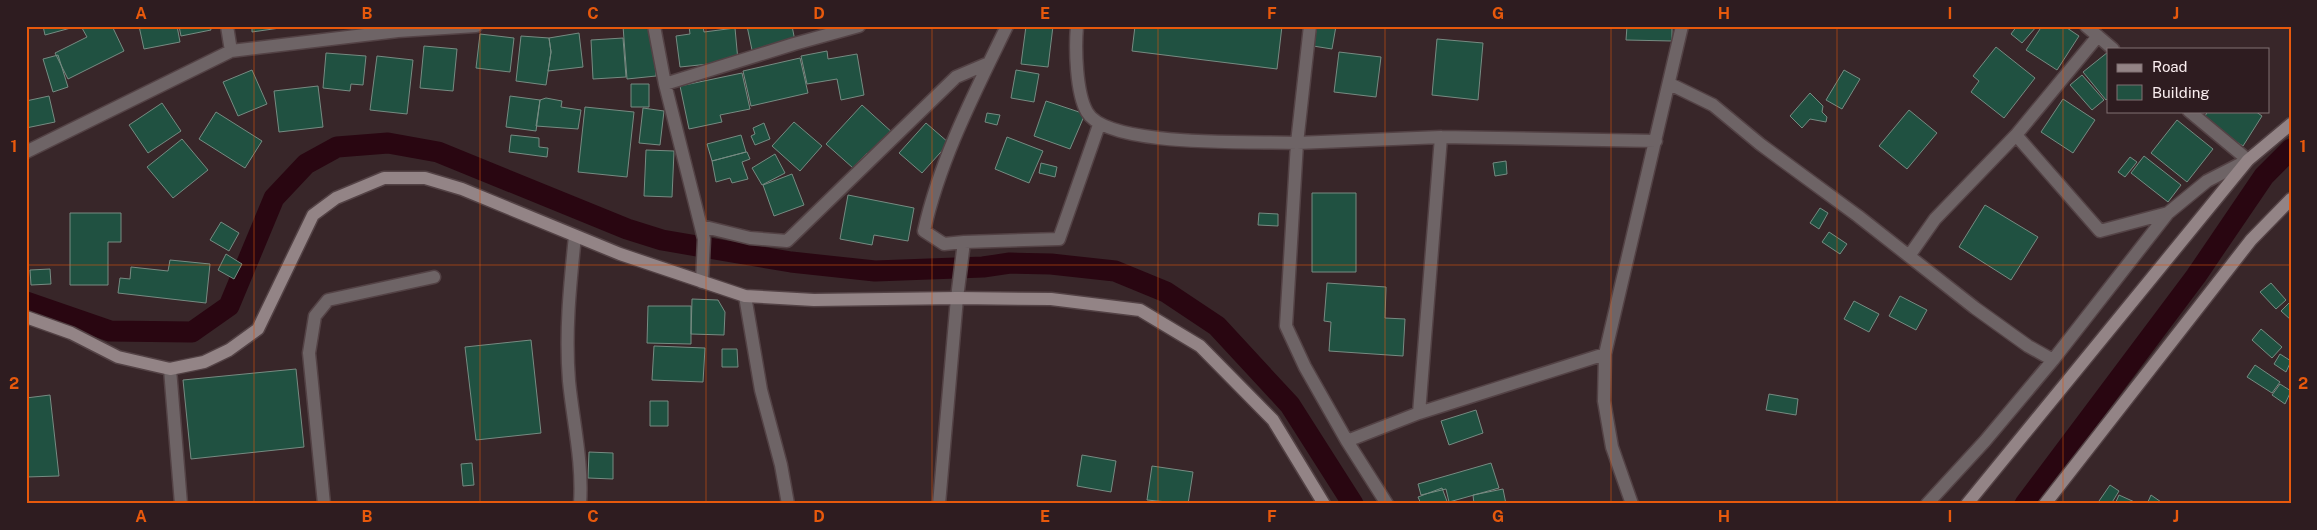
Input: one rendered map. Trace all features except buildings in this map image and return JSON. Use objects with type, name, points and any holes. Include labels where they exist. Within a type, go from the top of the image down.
[{"type":"street","points":[[227,26],[231,51]]},
{"type":"street","points":[[26,152],[231,51],[398,31],[476,26]]},
{"type":"street","points":[[654,26],[665,84],[703,233],[702,282]]},
{"type":"street","points":[[665,84],[859,26]]},
{"type":"street","points":[[1006,26],[933,193],[924,231],[944,244],[963,247],[1059,239],[1100,125]]},
{"type":"street","points":[[1077,26],[1075,44],[1077,75],[1087,113],[1100,125],[1126,135],[1150,139],[1297,143],[1441,137],[1656,141]]},
{"type":"street","points":[[1310,26],[1297,143],[1286,326],[1305,367],[1387,504]]},
{"type":"street","points":[[1632,504],[1612,447],[1604,401],[1605,354],[1670,84],[1682,26]]},
{"type":"street","points":[[2086,26],[2112,48]]},
{"type":"street","points":[[1909,256],[1935,219],[2016,135],[2098,36]]},
{"type":"street","points":[[703,233],[787,240],[956,77],[988,64]]},
{"type":"street","points":[[1670,84],[1712,105],[1760,144],[1975,308],[2028,346],[2053,360]]},
{"type":"street","points":[[2190,112],[2248,160]]},
{"type":"street","points":[[1966,504],[2248,160],[2291,124]]},
{"type":"street","points":[[2016,135],[2100,231],[2168,213]]},
{"type":"street","points":[[1419,413],[1441,137]]},
{"type":"street","points":[[1927,504],[1985,441],[2053,360],[2168,213],[2207,181],[2248,160]]},
{"type":"street","points":[[26,317],[71,333],[118,358],[170,368],[204,362],[229,350],[258,329],[313,215],[336,198],[384,178],[425,178],[462,189],[575,236],[745,296],[814,300],[1051,299],[1140,310],[1200,346],[1273,420],[1324,504]]},
{"type":"street","points":[[2045,504],[2251,240],[2291,199]]},
{"type":"street","points":[[575,236],[567,314],[567,348],[580,466],[580,504]]},
{"type":"street","points":[[939,504],[963,247]]},
{"type":"street","points":[[324,504],[308,353],[315,316],[328,300],[434,277]]},
{"type":"street","points":[[745,296],[761,390],[781,465],[788,504]]},
{"type":"street","points":[[1347,440],[1419,413],[1605,354]]},
{"type":"street","points":[[170,368],[181,504]]},
{"type":"waterway","points":[[26,302],[110,331],[192,332],[229,306],[274,198],[306,164],[337,147],[388,143],[438,152],[627,229],[662,240],[791,262],[875,271],[983,267],[1010,263],[1051,264],[1115,271],[1166,292],[1217,326],[1290,405],[1353,504]]},
{"type":"waterway","points":[[2025,504],[2196,276],[2264,176],[2291,149]]}]
